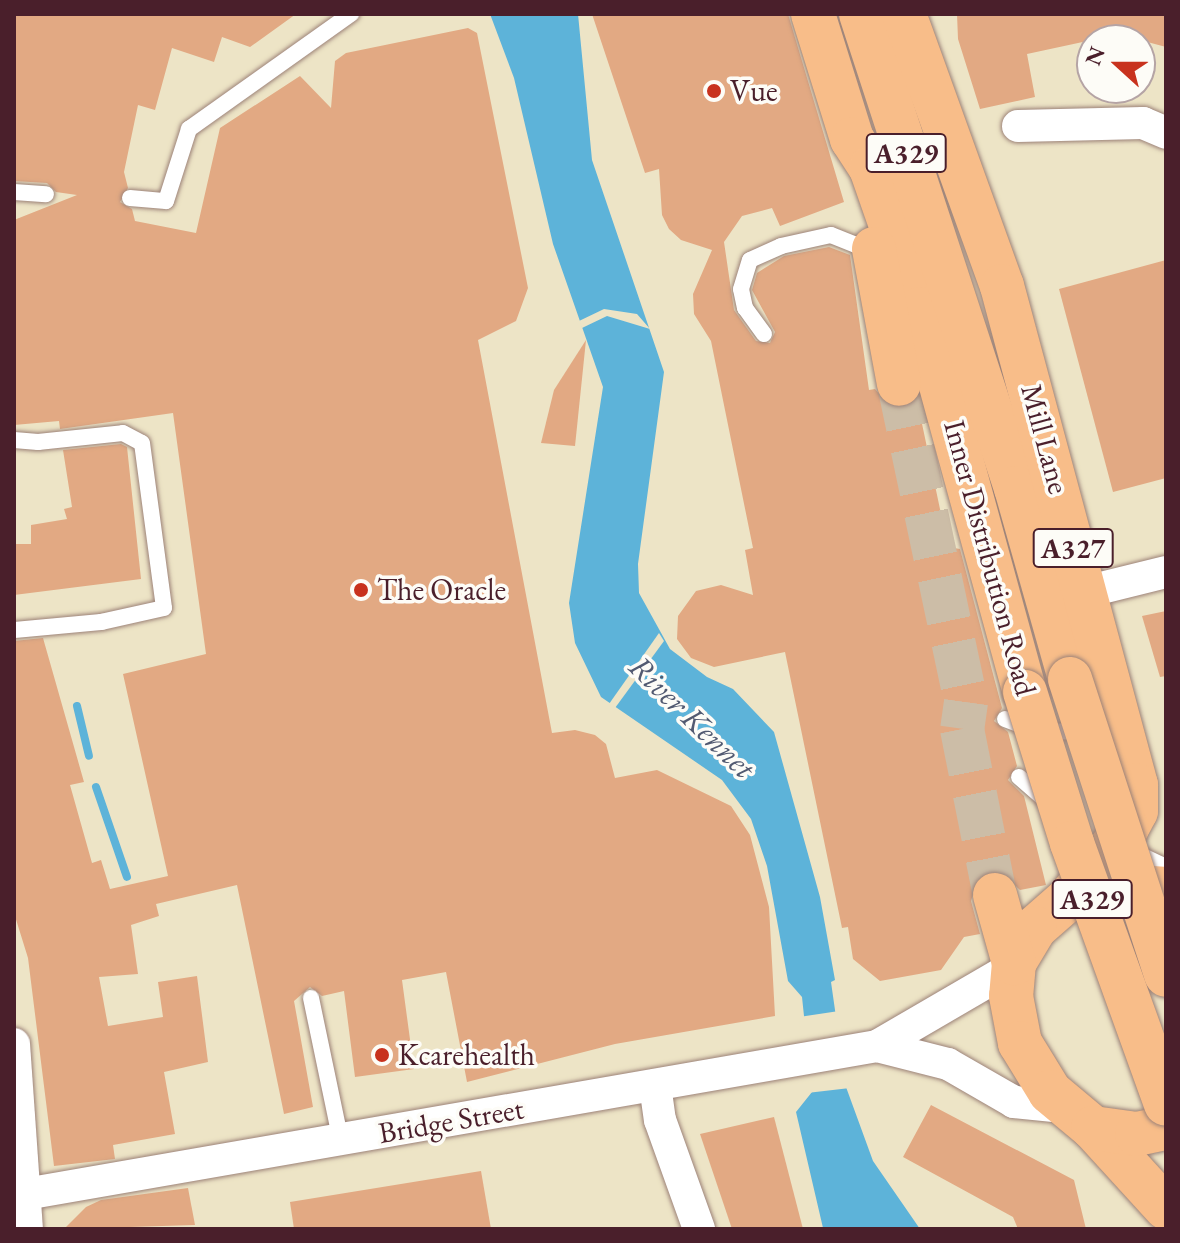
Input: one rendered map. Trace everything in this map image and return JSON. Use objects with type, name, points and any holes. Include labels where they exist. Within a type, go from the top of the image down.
[{"type":"main road","name":"Inner Distribution Road","points":[[813,14],[852,139],[871,168],[920,309],[1015,705],[1072,843],[1166,1104]]},
{"type":"main road","name":"Inner Distribution Road","points":[[861,14],[1016,488],[1070,679],[1166,975]]},
{"type":"main road","name":"Mill Lane","points":[[904,14],[1002,286],[1113,697],[1137,799],[1136,811],[1099,835],[1068,899],[1035,928],[1014,965]]},
{"type":"main road","name":"A329","points":[[852,139],[899,384]]},
{"type":"main road","points":[[1068,899],[1127,886],[1166,889]]},
{"type":"main road","points":[[995,895],[1014,965],[1012,1008],[1020,1043],[1079,1117],[1166,1208]]},
{"type":"main road","points":[[1079,1117],[1137,1134],[1166,1128]]},
{"type":"street","points":[[1018,126],[1143,123],[1166,133]]},
{"type":"street","points":[[1085,592],[1166,572]]},
{"type":"street","name":"Bridge Street","points":[[19,1195],[862,1048],[1014,965]]},
{"type":"street","points":[[14,1044],[19,1195],[27,1229]]},
{"type":"street","name":"Bridge Street","points":[[862,1048],[948,1064],[1014,1102],[1079,1117]]},
{"type":"street","points":[[655,1085],[660,1120],[699,1229]]},
{"type":"lane","points":[[130,198],[166,201],[189,129],[351,14]]},
{"type":"lane","points":[[14,192],[46,194]]},
{"type":"lane","points":[[764,334],[745,308],[741,289],[743,272],[759,253],[831,235],[876,253]]},
{"type":"lane","points":[[14,440],[38,442],[123,433],[142,443],[164,608],[101,622],[14,630]]},
{"type":"lane","points":[[1015,705],[1063,735],[1086,730],[1113,697]]},
{"type":"lane","points":[[1019,777],[1099,835],[1166,867]]},
{"type":"lane","points":[[311,998],[341,1141]]},
{"type":"water","name":"River Kennet","points":[[490,14],[578,14],[592,160],[664,372],[638,564],[639,593],[670,649],[707,677],[733,689],[774,732],[820,897],[835,980],[831,982],[846,1087],[873,1161],[920,1229],[823,1228],[796,1112],[812,1092],[802,997],[788,981],[767,866],[751,819],[722,780],[601,697],[575,643],[569,603],[603,387],[553,244],[514,78]]},
{"type":"pier","points":[[604,309],[637,314],[650,329],[607,316],[582,328],[579,321]]},
{"type":"pier","points":[[659,633],[664,641],[615,708],[609,704]]},
{"type":"pier","points":[[839,1011],[850,1088],[807,1093],[799,1017]]},
{"type":"building","name":"The Oracle","points":[[14,14],[296,14],[250,47],[222,37],[214,62],[172,48],[155,110],[138,105],[124,172],[128,188],[120,202],[132,209],[135,221],[196,233],[220,128],[300,76],[331,108],[335,61],[346,53],[468,28],[477,33],[528,288],[516,321],[478,340],[552,733],[575,730],[595,735],[606,744],[615,778],[657,770],[731,806],[750,835],[769,907],[775,1016],[615,1044],[467,1082],[446,972],[402,980],[414,1069],[355,1077],[344,991],[322,996],[310,987],[294,1001],[313,1107],[284,1114],[237,885],[156,904],[159,916],[131,925],[138,974],[99,977],[108,1026],[163,1017],[158,982],[197,976],[208,1062],[164,1072],[175,1134],[113,1145],[115,1159],[54,1166],[28,958],[14,913],[14,641],[43,638],[84,782],[70,785],[92,863],[101,860],[110,889],[168,876],[123,674],[206,654],[173,413],[60,429],[59,421],[14,425],[14,220],[77,195],[56,192],[47,183],[14,181]]},
{"type":"building","points":[[592,14],[788,14],[844,202],[780,226],[772,208],[742,216],[724,242],[734,310],[756,341],[770,343],[775,332],[752,290],[757,273],[784,256],[829,247],[850,255],[869,390],[875,389],[891,408],[904,408],[917,400],[948,547],[960,549],[1002,708],[994,721],[1008,732],[1017,766],[1008,780],[1024,796],[1046,885],[1020,890],[1000,871],[978,877],[971,901],[980,934],[964,937],[941,970],[880,981],[853,959],[848,927],[842,928],[785,652],[714,667],[691,658],[677,639],[678,616],[696,591],[721,585],[753,595],[745,550],[753,548],[711,341],[694,314],[693,294],[712,250],[681,240],[669,229],[662,215],[659,169],[645,173]]},
{"type":"building","points":[[957,14],[1166,14],[1166,47],[1156,44],[1156,24],[1076,24],[1076,43],[1027,54],[1035,97],[980,109],[958,39]]},
{"type":"building","points":[[1166,260],[1166,478],[1113,492],[1059,289]]},
{"type":"building","points":[[586,340],[575,446],[541,443],[554,390]]},
{"type":"building","points":[[121,444],[127,447],[141,579],[14,595],[14,544],[31,544],[31,525],[67,519],[64,509],[72,507],[63,450]]},
{"type":"building","points":[[1166,611],[1166,676],[1160,677],[1142,616]]},
{"type":"building","points":[[931,1105],[1074,1180],[1086,1229],[1018,1229],[1013,1217],[903,1157]]},
{"type":"building","points":[[774,1117],[803,1229],[732,1229],[700,1134]]},
{"type":"building","points":[[481,1171],[491,1229],[294,1229],[290,1202]]},
{"type":"building","points":[[188,1188],[195,1225],[64,1229],[86,1207],[101,1200]]},
{"type":"waterway","points":[[77,706],[89,756]]},
{"type":"waterway","points":[[96,787],[127,877]]},
{"type":"tunnel","points":[[899,384],[966,702],[962,729],[995,895]]},
{"type":"place","name":"Vue","points":[[714,91]]},
{"type":"place","name":"The Oracle","points":[[361,590]]},
{"type":"place","name":"Kcarehealth","points":[[382,1055]]}]
